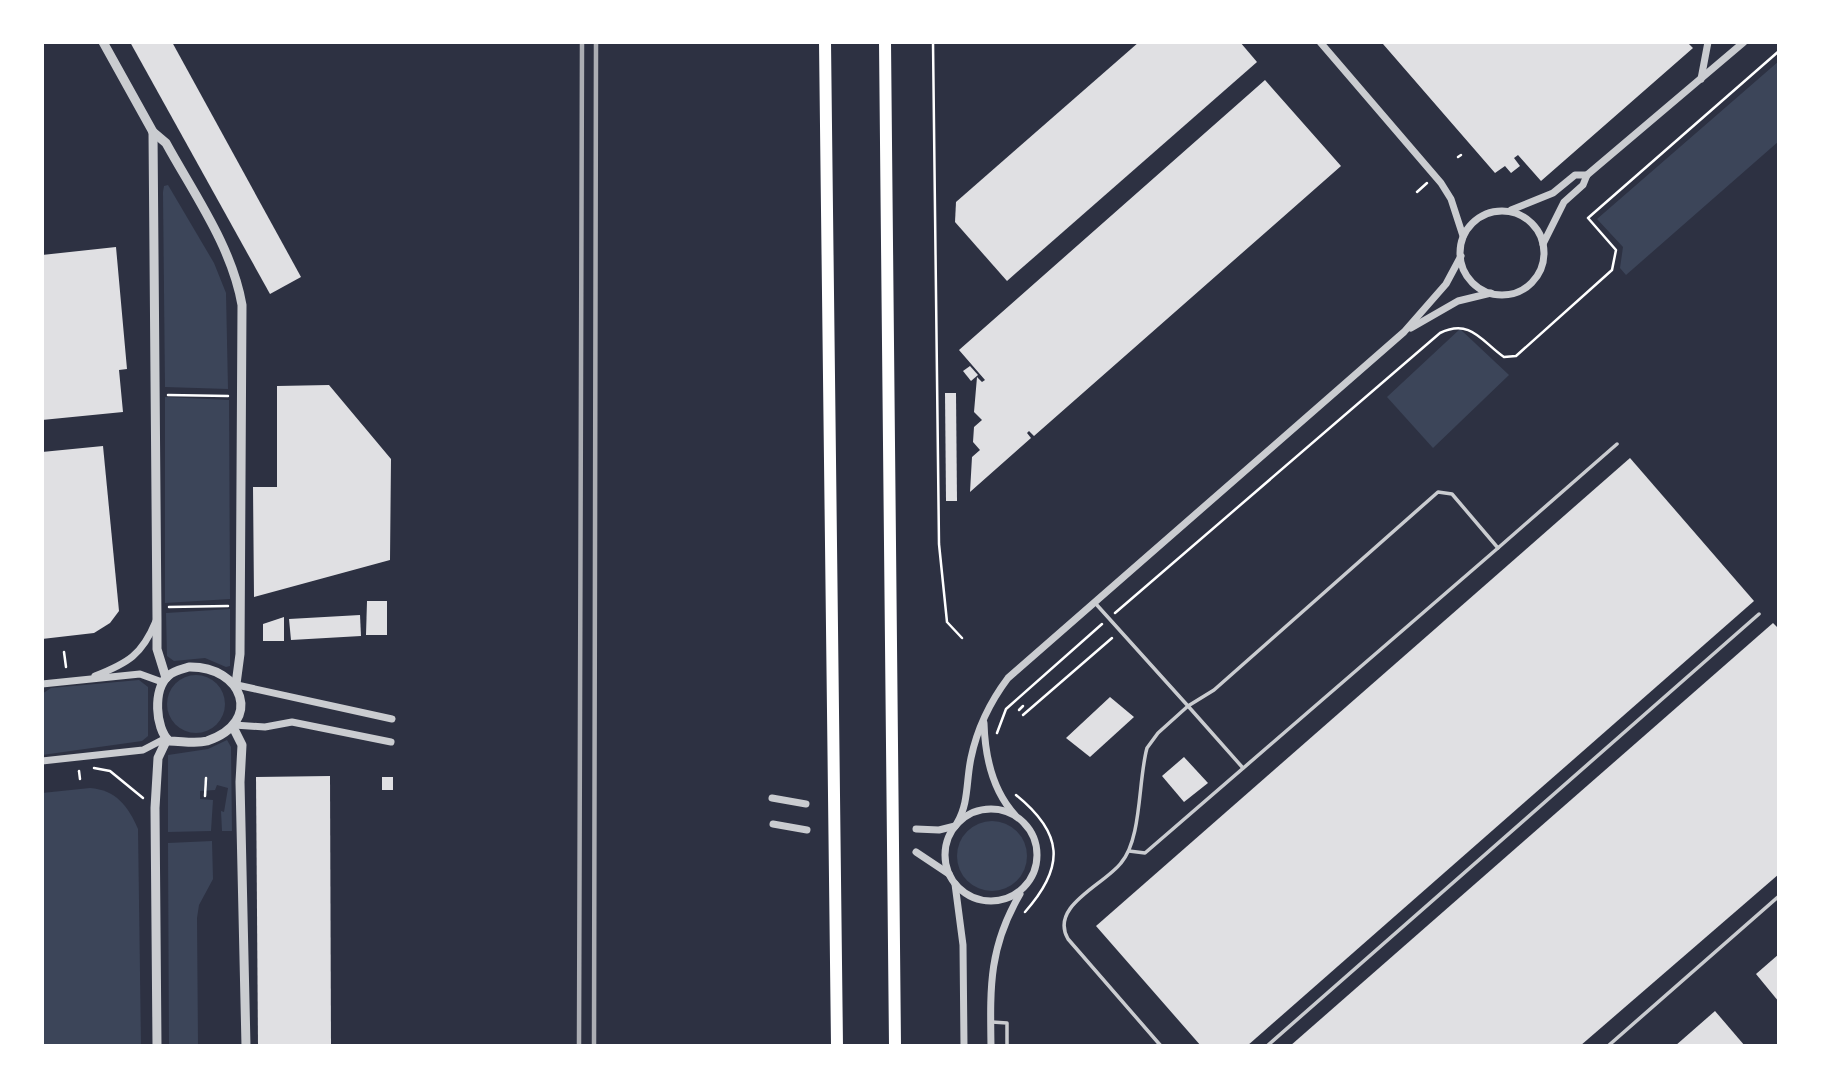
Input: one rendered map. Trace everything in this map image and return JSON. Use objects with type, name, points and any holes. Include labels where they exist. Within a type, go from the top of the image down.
[{"type":"highway","points":[[825,42],[837,1046]]},
{"type":"highway","points":[[885,42],[895,1046]]},
{"type":"street","points":[[103,42],[153,132],[166,143],[230,260],[238,281],[242,305],[240,654],[236,685],[241,693],[241,703],[233,726],[242,745],[240,782],[246,1046]]},
{"type":"street","points":[[1022,890],[1009,898],[986,901],[965,894],[949,875],[944,857],[946,842],[965,806],[971,760],[984,718],[1008,678],[1404,332],[1446,284],[1461,256],[1464,237],[1451,199],[1441,183],[1320,42]]},
{"type":"street","points":[[1701,79],[1708,42]]},
{"type":"street","points":[[1404,332],[1458,301],[1491,293],[1514,293],[1531,283],[1542,267],[1543,244],[1564,202],[1583,185],[1587,175],[1744,42]]},
{"type":"street","points":[[153,132],[157,649],[164,680],[160,722],[166,738],[158,758],[155,808],[157,1046]]},
{"type":"street","points":[[1464,237],[1482,216],[1507,211],[1553,193],[1575,175],[1587,175]]},
{"type":"street","points":[[1507,211],[1530,221],[1543,244]]},
{"type":"street","points":[[1461,256],[1469,279],[1491,293]]},
{"type":"street","points":[[85,680],[119,667],[133,657],[147,644],[157,620]]},
{"type":"street","points":[[164,680],[170,673],[200,667],[236,685],[392,719]]},
{"type":"street","points":[[42,684],[140,674],[164,680]]},
{"type":"street","points":[[984,718],[985,743],[991,772],[1016,816],[1034,838],[1037,852],[1036,867],[1003,924],[992,960],[991,1046]]},
{"type":"street","points":[[42,761],[143,750],[166,738],[199,743],[233,726],[265,727],[292,722],[391,741]]},
{"type":"street","points":[[772,797],[806,804]]},
{"type":"street","points":[[916,829],[939,830],[956,824],[975,812],[989,809],[1016,816]]},
{"type":"street","points":[[773,824],[807,830]]},
{"type":"street","points":[[916,852],[949,875]]},
{"type":"street","points":[[955,884],[963,945],[964,1046]]},
{"type":"lane","points":[[1129,851],[1145,853],[1617,444]]},
{"type":"lane","points":[[1161,1046],[1068,939],[1063,921],[1068,911],[1121,865],[1129,851],[1145,757],[1151,741],[1188,706],[1214,690],[1438,492],[1452,494],[1498,548]]},
{"type":"lane","points":[[1095,602],[1243,768]]},
{"type":"lane","points":[[1267,1046],[1759,614]]},
{"type":"lane","points":[[1608,1046],[1779,896]]},
{"type":"lane","points":[[990,1022],[1007,1023],[1007,1046]]},
{"type":"path","points":[[933,42],[940,569],[947,622],[962,638]]},
{"type":"path","points":[[1121,608],[1440,332],[1454,327],[1474,331],[1504,357],[1516,356],[1612,270],[1616,250],[1588,218],[1779,51]]},
{"type":"path","points":[[1417,192],[1427,183]]},
{"type":"path","points":[[165,395],[230,396]]},
{"type":"path","points":[[165,607],[232,606]]},
{"type":"path","points":[[997,737],[1006,709],[1100,627]]},
{"type":"path","points":[[1023,715],[1121,630]]},
{"type":"path","points":[[64,652],[66,667]]},
{"type":"path","points":[[1019,710],[1023,706]]},
{"type":"path","points":[[80,779],[79,769],[110,771],[133,787],[147,804]]},
{"type":"path","points":[[205,796],[206,778]]},
{"type":"path","points":[[1011,790],[1046,825],[1054,851],[1047,884],[1021,916]]},
{"type":"shaded area","points":[[1779,61],[1779,141],[1626,275],[1620,268],[1623,247],[1597,219]]},
{"type":"shaded area","points":[[168,185],[214,263],[226,293],[228,389],[165,387],[163,192],[164,186]]},
{"type":"shaded area","points":[[1460,329],[1509,375],[1433,448],[1387,397]]},
{"type":"shaded area","points":[[165,397],[229,400],[230,599],[165,603]]},
{"type":"shaded area","points":[[230,609],[230,666],[226,667],[205,658],[174,661],[167,656],[166,613]]},
{"type":"shaded area","points":[[190,675],[202,675],[217,683],[225,698],[225,710],[217,725],[202,733],[190,733],[175,725],[167,710],[167,698],[175,683]]},
{"type":"shaded area","points":[[139,680],[148,687],[148,736],[142,741],[42,755],[42,694],[51,688]]},
{"type":"shaded area","points":[[227,740],[231,747],[232,831],[222,831],[221,811],[224,812],[228,788],[217,785],[215,790],[200,791],[200,799],[213,800],[211,831],[168,832],[168,755],[208,749]]},
{"type":"shaded area","points":[[90,788],[107,792],[120,801],[138,829],[141,1046],[42,1046],[42,793]]},
{"type":"shaded area","points":[[992,821],[1017,831],[1027,856],[1017,881],[992,891],[967,881],[957,856],[967,831]]},
{"type":"shaded area","points":[[212,841],[213,879],[199,905],[197,918],[198,1046],[169,1046],[168,843]]},
{"type":"building","points":[[130,42],[172,42],[301,277],[270,294]]},
{"type":"building","points":[[1139,42],[1240,42],[1257,62],[1007,281],[955,222],[956,202]]},
{"type":"building","points":[[1687,42],[1693,48],[1541,181],[1518,155],[1514,158],[1520,166],[1511,173],[1505,166],[1495,173],[1383,44]]},
{"type":"building","points":[[1265,80],[1341,166],[1034,436],[1029,431],[1027,433],[1031,438],[970,492],[972,457],[980,450],[973,442],[974,427],[982,420],[974,412],[977,377],[982,382],[985,380],[959,350]]},
{"type":"building","points":[[116,247],[127,369],[119,370],[123,412],[42,420],[42,255]]},
{"type":"building","points":[[970,366],[978,375],[971,381],[963,371]]},
{"type":"building","points":[[329,385],[391,459],[390,560],[254,597],[253,487],[277,487],[277,386]]},
{"type":"building","points":[[945,393],[956,393],[957,501],[946,501]]},
{"type":"building","points":[[103,446],[119,611],[110,623],[94,633],[42,639],[42,452]]},
{"type":"building","points":[[1630,458],[1754,601],[1247,1046],[1201,1046],[1096,926]]},
{"type":"building","points":[[367,601],[387,601],[387,635],[366,635]]},
{"type":"building","points":[[360,615],[361,636],[291,640],[289,619]]},
{"type":"building","points":[[284,617],[284,641],[263,641],[263,624]]},
{"type":"building","points":[[1773,623],[1779,629],[1779,874],[1580,1046],[1290,1046]]},
{"type":"building","points":[[1110,697],[1134,717],[1090,757],[1066,738]]},
{"type":"building","points":[[1184,757],[1208,783],[1184,802],[1162,776]]},
{"type":"building","points":[[330,776],[331,1046],[258,1046],[256,777]]},
{"type":"building","points":[[382,777],[393,777],[393,790],[382,790]]},
{"type":"building","points":[[1779,954],[1779,1002],[1756,974]]},
{"type":"building","points":[[1715,1011],[1745,1046],[1675,1046]]},
{"type":"railway","points":[[579,1046],[582,42]]},
{"type":"railway","points":[[594,1046],[596,42]]}]
